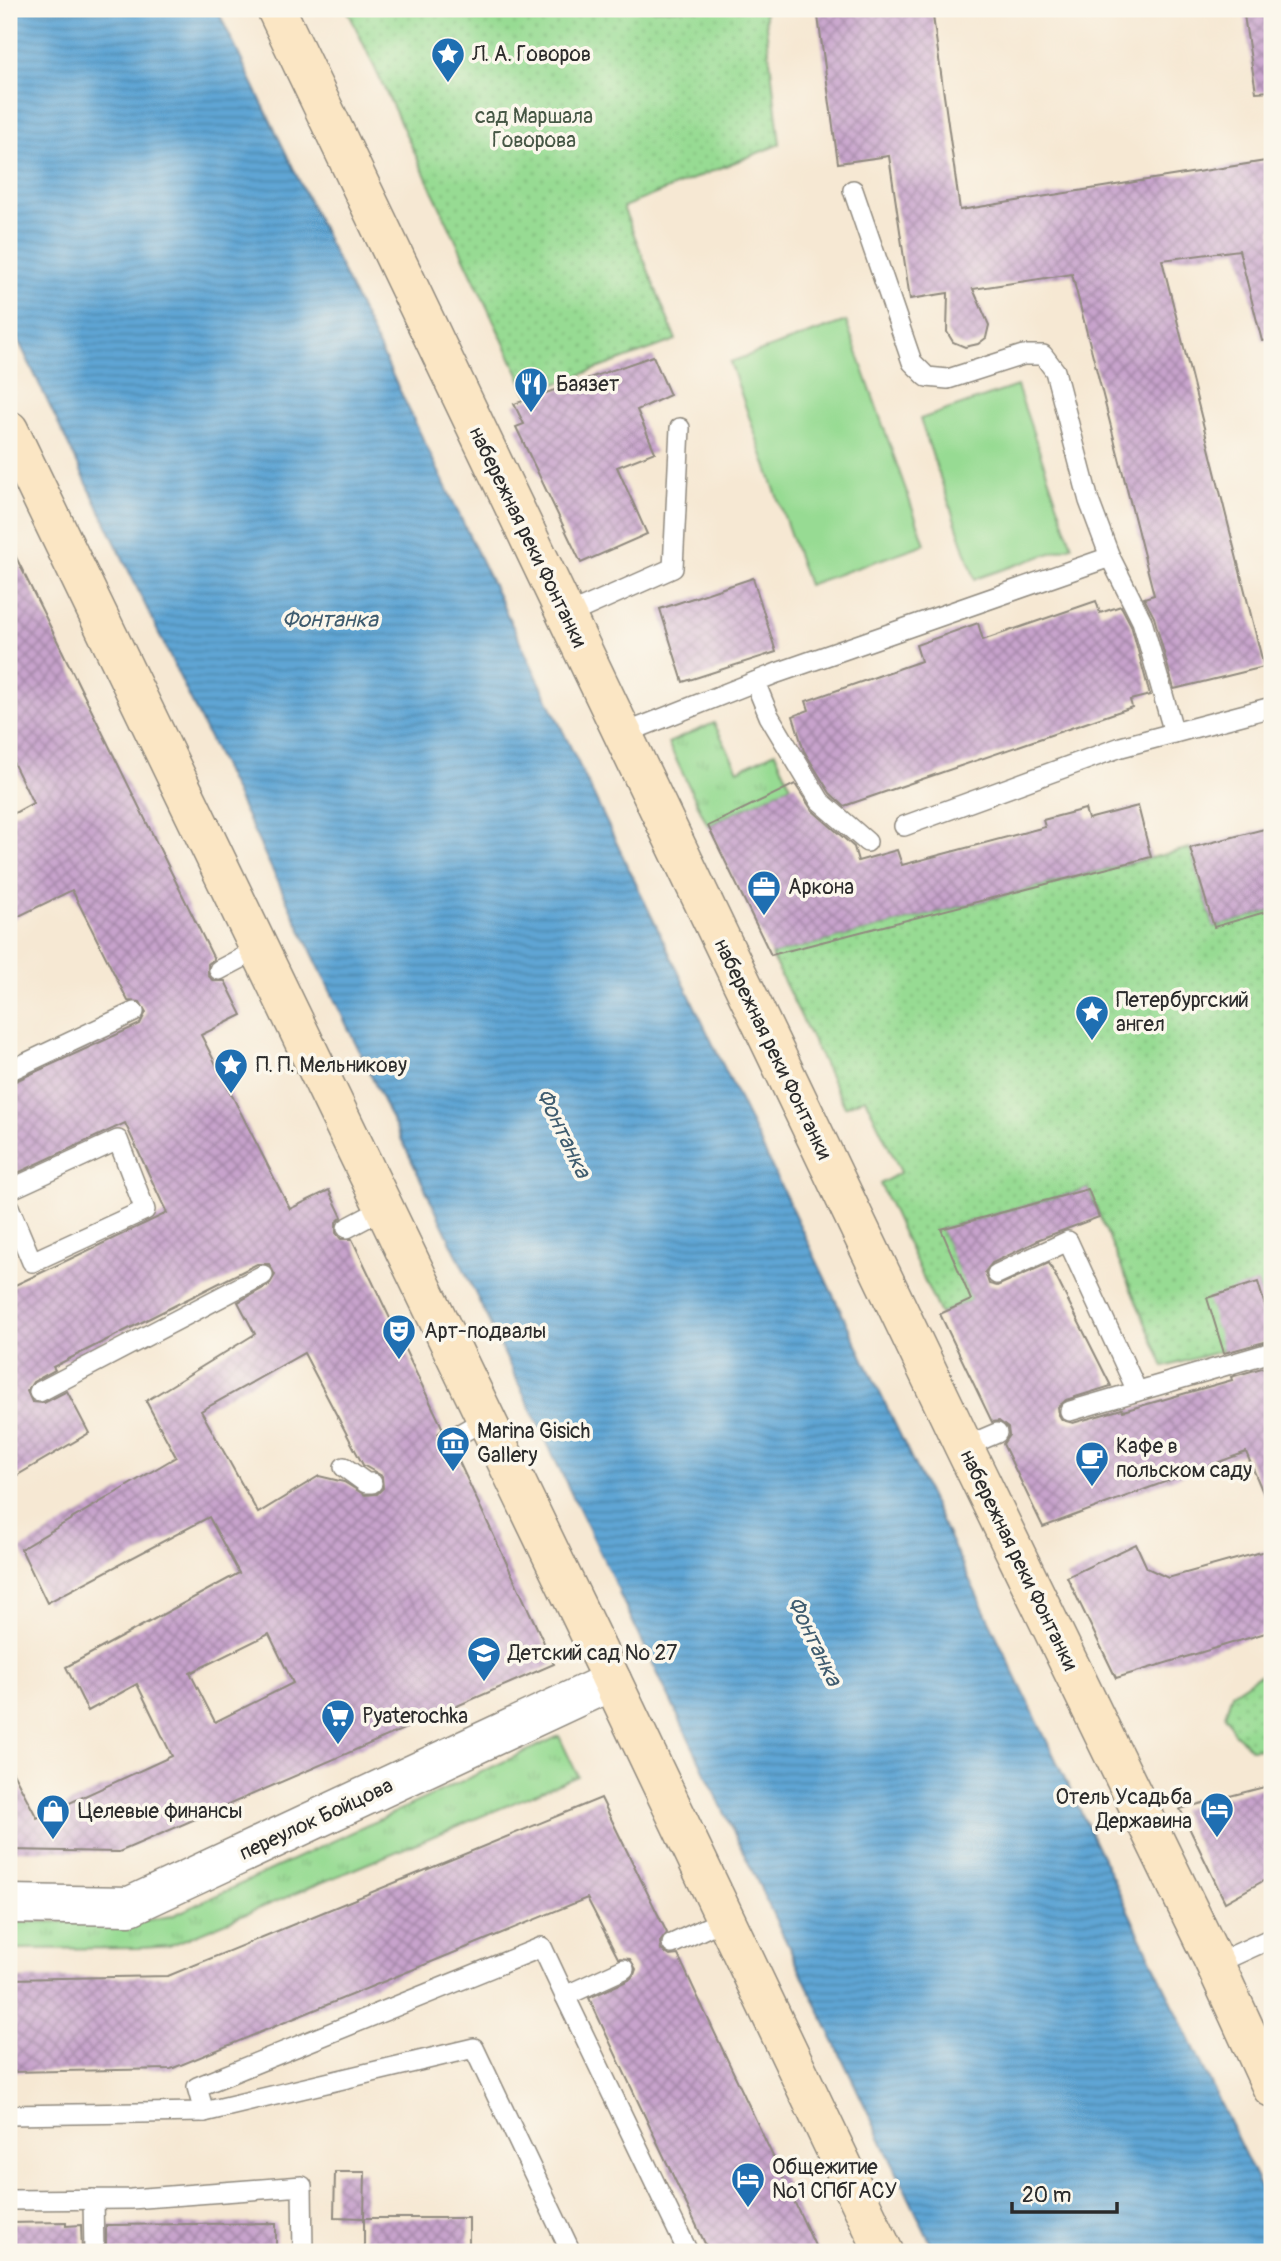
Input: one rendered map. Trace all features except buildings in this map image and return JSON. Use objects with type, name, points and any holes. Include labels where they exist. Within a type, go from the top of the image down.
[{"type":"main road","name":"набережная реки Фонтанки","points":[[276,9],[623,734],[980,1440],[1272,2088]]},
{"type":"main road","points":[[9,430],[385,1208],[884,2252]]},
{"type":"street","name":"переулок Бойцова","points":[[9,1904],[130,1906],[612,1681]]},
{"type":"lane","points":[[853,190],[912,362],[927,377],[948,380],[1023,355],[1044,355],[1055,371],[1089,501],[1110,557],[1142,621],[1174,733]]},
{"type":"lane","points":[[565,616],[673,568],[680,428]]},
{"type":"lane","points":[[623,734],[755,682],[1110,557]]},
{"type":"lane","points":[[755,682],[769,716],[820,801],[867,842]]},
{"type":"lane","points":[[904,826],[1121,747],[1272,707]]},
{"type":"lane","points":[[219,970],[259,949]]},
{"type":"lane","points":[[9,1071],[134,1013]]},
{"type":"lane","points":[[9,1190],[118,1140],[145,1210],[32,1262],[14,1234],[9,1207]]},
{"type":"lane","points":[[347,1228],[385,1208]]},
{"type":"lane","points":[[997,1274],[1068,1241],[1137,1391]]},
{"type":"lane","points":[[39,1392],[263,1275]]},
{"type":"lane","points":[[1070,1410],[1272,1352]]},
{"type":"lane","points":[[449,1440],[486,1419]]},
{"type":"lane","points":[[344,1467],[366,1483],[372,1483]]},
{"type":"lane","points":[[672,1944],[725,1919]]},
{"type":"lane","points":[[1215,1964],[1272,1938]]},
{"type":"lane","points":[[204,2112],[197,2087],[542,1947],[688,2252]]},
{"type":"lane","points":[[565,1996],[624,1969]]},
{"type":"lane","points":[[9,2115],[204,2112],[474,2048],[571,2252]]},
{"type":"lane","points":[[9,2200],[131,2199],[302,2186],[303,2252]]},
{"type":"lane","points":[[93,2199],[94,2252]]},
{"type":"green space","name":"сад Маршала Говорова","points":[[347,9],[764,9],[780,144],[623,207],[676,340],[528,394]]},
{"type":"green space","points":[[846,321],[925,544],[808,585],[730,362]]},
{"type":"green space","points":[[1017,386],[1072,546],[975,579],[920,419]]},
{"type":"green space","points":[[714,723],[738,770],[775,752],[791,786],[708,826],[668,743]]},
{"type":"green space","points":[[1190,848],[1214,927],[1272,910],[1272,1337],[1164,1367],[1088,1189],[941,1229],[972,1300],[940,1314],[880,1184],[901,1172],[865,1098],[845,1107],[771,955]]},
{"type":"green space","points":[[1272,1671],[1272,1748],[1251,1749],[1233,1732],[1225,1715],[1232,1693],[1259,1675]]},
{"type":"green space","points":[[559,1736],[578,1776],[169,1946],[9,1949],[9,1922],[141,1921],[172,1916]]},
{"type":"water","name":"Фонтанка","points":[[9,9],[217,9],[1272,2211],[1272,2252],[935,2252],[9,321]]},
{"type":"pier","points":[[575,1502],[619,1593],[616,1594],[572,1503]]},
{"type":"place","name":"Л. А. Говоров","points":[[448,84]]},
{"type":"place","name":"Баязет","points":[[531,414]]},
{"type":"place","name":"Аркона","points":[[764,917]]},
{"type":"place","name":"Петербургский ангел","points":[[1092,1042]]},
{"type":"place","name":"П. П. Мельникову","points":[[231,1095]]},
{"type":"place","name":"Арт-подвалы","points":[[399,1361]]},
{"type":"place","name":"Marina Gisich Gallery","points":[[453,1473]]},
{"type":"place","name":"Кафе в польском саду","points":[[1092,1488]]},
{"type":"place","name":"Детский сад № 27","points":[[484,1683]]},
{"type":"place","name":"Pyaterochka","points":[[338,1746]]},
{"type":"place","name":"Отель Усадьба Державина","points":[[1217,1839]]},
{"type":"place","name":"Целевые финансы","points":[[53,1841]]},
{"type":"place","name":"Общежитие №1 СПбГАСУ","points":[[748,2209]]}]
